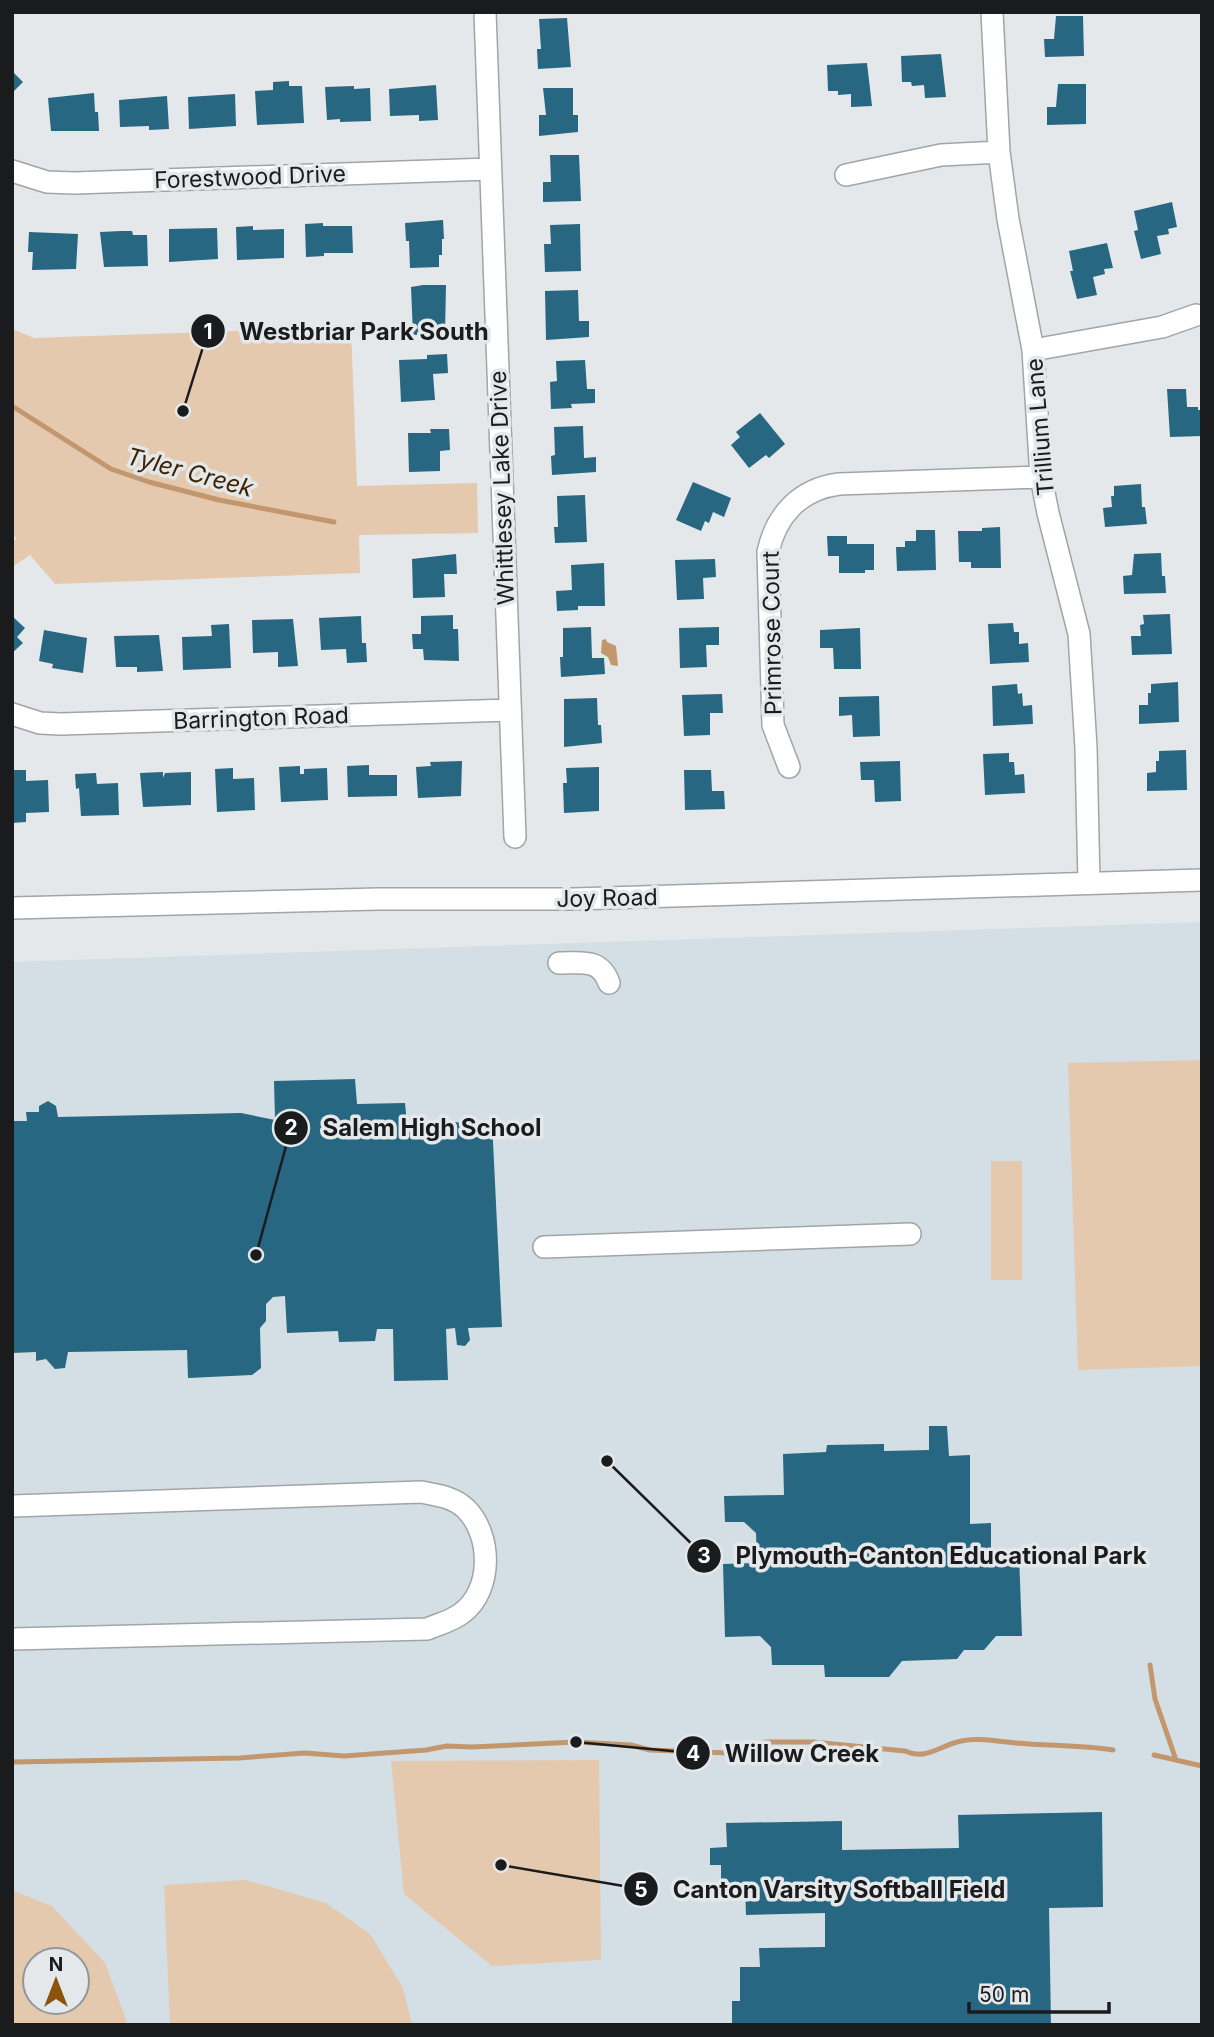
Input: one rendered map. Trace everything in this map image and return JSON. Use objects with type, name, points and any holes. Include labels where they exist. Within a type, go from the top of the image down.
[{"type":"street","name":"Whittlesey Lake Drive","points":[[485,12],[515,837]]},
{"type":"street","name":"Trillium Lane","points":[[992,12],[999,152],[1033,350],[1041,477],[1079,634],[1090,883]]},
{"type":"street","points":[[846,175],[941,155],[999,152]]},
{"type":"street","name":"Forestwood Drive","points":[[12,171],[47,182],[74,183],[490,169]]},
{"type":"street","points":[[1033,350],[1162,327],[1196,315]]},
{"type":"street","name":"Primrose Court","points":[[789,767],[773,725],[768,552],[772,536],[788,508],[815,489],[839,484],[1041,477]]},
{"type":"street","name":"Barrington Road","points":[[12,715],[40,723],[61,724],[510,710]]},
{"type":"street","name":"Joy Road","points":[[12,908],[338,900],[574,899],[1202,880]]},
{"type":"street","points":[[559,963],[596,965],[605,972],[609,983]]},
{"type":"street","points":[[544,1247],[909,1234]]},
{"type":"street","points":[[12,1506],[421,1492],[446,1496],[465,1507],[478,1526],[486,1559],[478,1592],[470,1606],[450,1621],[427,1629],[12,1639]]},
{"type":"shaded area","points":[[351,327],[357,486],[477,483],[478,533],[359,535],[360,573],[55,584],[30,555],[12,567],[12,542],[17,539],[12,533],[12,329],[34,338]]},
{"type":"shaded area","points":[[606,639],[616,646],[618,666],[611,665],[608,657],[601,653],[602,640]]},
{"type":"shaded area","points":[[1202,922],[1202,2025],[12,2025],[12,962]]},
{"type":"shaded area","points":[[1202,1060],[1202,1366],[1078,1370],[1068,1063]]},
{"type":"shaded area","points":[[991,1161],[1022,1161],[1022,1280],[991,1280]]},
{"type":"shaded area","points":[[599,1760],[601,1960],[492,1966],[404,1894],[391,1761]]},
{"type":"shaded area","points":[[246,1880],[326,1903],[370,1934],[403,1988],[412,2025],[170,2025],[164,1885]]},
{"type":"shaded area","points":[[12,1890],[52,1906],[89,1946],[21,1946],[21,2016],[91,2016],[91,1948],[105,1963],[128,2025],[12,2025]]},
{"type":"building","points":[[1056,16],[1083,16],[1084,56],[1045,57],[1044,39],[1054,39]]},
{"type":"building","points":[[567,18],[571,67],[538,69],[537,49],[541,49],[539,19]]},
{"type":"building","points":[[941,54],[946,97],[925,98],[924,85],[912,86],[911,82],[902,82],[901,56]]},
{"type":"building","points":[[867,63],[872,106],[851,107],[851,94],[838,95],[838,91],[828,91],[827,65]]},
{"type":"building","points":[[12,71],[23,82],[12,93]]},
{"type":"building","points":[[289,81],[289,86],[302,86],[304,123],[257,125],[255,91],[273,90],[273,82]]},
{"type":"building","points":[[1058,84],[1086,84],[1086,124],[1047,125],[1047,107],[1056,107]]},
{"type":"building","points":[[436,85],[438,120],[419,121],[419,115],[390,116],[389,89]]},
{"type":"building","points":[[354,86],[354,89],[370,88],[371,121],[327,120],[325,87]]},
{"type":"building","points":[[543,88],[573,88],[573,115],[578,115],[578,132],[539,136],[539,115],[546,115]]},
{"type":"building","points":[[94,93],[99,131],[51,131],[48,98]]},
{"type":"building","points":[[235,94],[236,126],[189,129],[188,97]]},
{"type":"building","points":[[167,96],[169,129],[149,130],[149,126],[120,127],[119,100]]},
{"type":"building","points":[[550,155],[579,155],[581,201],[543,202],[543,182],[551,182]]},
{"type":"building","points":[[1172,202],[1177,227],[1168,229],[1169,234],[1157,236],[1161,254],[1141,259],[1134,231],[1138,230],[1134,211]]},
{"type":"building","points":[[443,220],[444,239],[442,255],[439,255],[439,267],[410,268],[405,223]]},
{"type":"building","points":[[323,223],[323,226],[352,226],[353,253],[324,253],[324,256],[306,257],[305,224]]},
{"type":"building","points":[[580,224],[581,271],[545,272],[544,244],[551,244],[550,225]]},
{"type":"building","points":[[253,226],[253,230],[284,229],[284,258],[237,260],[236,227]]},
{"type":"building","points":[[217,228],[218,259],[169,262],[169,229]]},
{"type":"building","points":[[132,231],[133,235],[147,235],[148,266],[104,267],[100,232]]},
{"type":"building","points":[[29,232],[78,234],[76,269],[32,270],[33,252],[28,252]]},
{"type":"building","points":[[1107,243],[1113,268],[1104,269],[1105,274],[1093,277],[1097,295],[1077,299],[1070,271],[1073,271],[1069,251]]},
{"type":"building","points":[[446,285],[445,334],[413,335],[411,287]]},
{"type":"building","points":[[578,290],[579,321],[589,321],[589,337],[546,340],[545,291]]},
{"type":"building","points":[[447,354],[448,373],[433,374],[435,400],[401,402],[399,360],[427,359],[427,355]]},
{"type":"building","points":[[585,360],[587,389],[595,389],[595,403],[571,404],[572,408],[551,409],[550,382],[557,381],[556,361]]},
{"type":"building","points":[[1167,389],[1186,389],[1187,407],[1198,407],[1198,410],[1202,410],[1202,436],[1170,437]]},
{"type":"building","points":[[760,413],[785,444],[769,458],[766,455],[749,468],[731,445],[740,437],[736,432]]},
{"type":"building","points":[[583,426],[584,458],[596,457],[596,472],[552,475],[551,456],[555,455],[554,427]]},
{"type":"building","points":[[430,429],[449,429],[450,450],[440,451],[440,471],[409,472],[408,433],[431,433]]},
{"type":"building","points":[[693,482],[731,498],[724,517],[713,512],[709,523],[705,521],[701,531],[676,520]]},
{"type":"building","points":[[1141,484],[1142,507],[1145,507],[1147,524],[1105,527],[1103,508],[1112,507],[1114,486]]},
{"type":"building","points":[[585,495],[587,542],[555,543],[554,527],[558,527],[557,496]]},
{"type":"building","points":[[1000,527],[1001,568],[971,568],[971,562],[959,562],[958,531],[982,531],[982,528]]},
{"type":"building","points":[[916,530],[935,530],[936,570],[897,571],[896,547],[905,547],[905,541],[916,541]]},
{"type":"building","points":[[827,536],[847,536],[847,544],[874,544],[874,570],[865,570],[865,573],[839,573],[839,556],[828,556]]},
{"type":"building","points":[[1161,553],[1166,593],[1124,594],[1123,576],[1132,575],[1134,554]]},
{"type":"building","points":[[456,554],[457,574],[444,574],[445,597],[413,598],[412,559]]},
{"type":"building","points":[[715,559],[716,577],[703,578],[704,599],[677,600],[675,560]]},
{"type":"building","points":[[604,563],[605,606],[578,606],[578,610],[557,611],[556,591],[572,590],[571,565]]},
{"type":"building","points":[[1170,614],[1172,654],[1132,655],[1131,636],[1141,636],[1143,615]]},
{"type":"building","points":[[453,615],[453,629],[458,629],[459,661],[424,660],[423,649],[413,649],[412,634],[421,634],[421,616]]},
{"type":"building","points":[[12,616],[25,628],[17,637],[23,643],[12,653]]},
{"type":"building","points":[[361,616],[362,643],[366,643],[367,662],[347,663],[346,649],[321,650],[319,618]]},
{"type":"building","points":[[293,619],[298,666],[278,667],[278,652],[253,653],[252,620]]},
{"type":"building","points":[[1013,623],[1014,632],[1019,632],[1019,644],[1028,643],[1029,662],[990,664],[988,624]]},
{"type":"building","points":[[229,624],[231,668],[183,670],[182,637],[212,636],[211,625]]},
{"type":"building","points":[[591,627],[592,658],[604,658],[605,674],[561,677],[563,628]]},
{"type":"building","points":[[719,627],[719,645],[706,645],[707,667],[680,668],[679,628]]},
{"type":"building","points":[[860,628],[861,669],[834,669],[833,648],[820,648],[820,630]]},
{"type":"building","points":[[44,630],[87,638],[83,673],[52,668],[53,664],[39,661]]},
{"type":"building","points":[[159,635],[163,671],[137,672],[137,667],[116,667],[114,636]]},
{"type":"building","points":[[1178,682],[1179,722],[1139,724],[1139,705],[1148,705],[1151,684]]},
{"type":"building","points":[[1017,684],[1018,694],[1022,693],[1023,706],[1032,705],[1033,724],[993,726],[992,686]]},
{"type":"building","points":[[722,694],[723,713],[710,713],[710,735],[684,736],[682,695]]},
{"type":"building","points":[[879,696],[880,736],[853,737],[852,715],[839,716],[839,697]]},
{"type":"building","points":[[597,698],[602,743],[564,747],[564,699]]},
{"type":"building","points":[[1186,750],[1187,790],[1147,791],[1147,773],[1156,772],[1159,751]]},
{"type":"building","points":[[1009,753],[1009,762],[1014,762],[1015,775],[1024,774],[1025,793],[985,795],[983,754]]},
{"type":"building","points":[[462,761],[461,796],[418,798],[416,767],[431,766],[430,762]]},
{"type":"building","points":[[900,761],[901,801],[875,802],[874,780],[861,780],[860,762]]},
{"type":"building","points":[[369,765],[369,775],[397,775],[397,796],[348,797],[347,766]]},
{"type":"building","points":[[300,766],[300,774],[304,774],[304,769],[327,768],[328,800],[281,802],[279,767]]},
{"type":"building","points":[[599,767],[599,811],[564,813],[563,783],[567,783],[566,768]]},
{"type":"building","points":[[233,768],[233,779],[254,778],[255,810],[217,812],[215,769]]},
{"type":"building","points":[[12,770],[26,770],[26,781],[48,780],[49,812],[26,813],[26,822],[12,823]]},
{"type":"building","points":[[684,770],[711,770],[712,791],[724,791],[725,809],[685,810]]},
{"type":"building","points":[[163,772],[163,778],[165,773],[191,772],[191,805],[143,807],[140,773]]},
{"type":"building","points":[[96,773],[97,784],[118,783],[119,815],[81,816],[75,774]]},
{"type":"building","points":[[355,1079],[357,1104],[405,1103],[407,1124],[492,1121],[502,1327],[468,1328],[470,1340],[465,1346],[457,1345],[455,1328],[446,1329],[448,1380],[394,1381],[393,1329],[377,1329],[375,1341],[339,1342],[338,1331],[287,1333],[285,1296],[273,1297],[266,1304],[266,1321],[260,1328],[261,1368],[252,1375],[188,1378],[187,1350],[68,1352],[65,1368],[55,1369],[46,1359],[36,1361],[36,1352],[12,1353],[12,1121],[27,1121],[26,1112],[39,1112],[39,1106],[48,1101],[56,1106],[58,1117],[241,1113],[275,1120],[274,1081]]},
{"type":"building","points":[[929,1426],[947,1426],[949,1456],[970,1455],[970,1524],[991,1523],[991,1553],[1019,1554],[1022,1636],[996,1636],[984,1650],[964,1650],[957,1659],[902,1661],[889,1677],[825,1677],[824,1665],[772,1665],[771,1647],[760,1636],[725,1637],[723,1564],[757,1563],[756,1533],[744,1522],[725,1522],[724,1496],[784,1495],[783,1454],[826,1452],[827,1445],[884,1444],[884,1451],[929,1450]]},
{"type":"building","points":[[1102,1812],[1103,1907],[1049,1908],[1051,2025],[732,2025],[732,2001],[740,2001],[740,1967],[760,1967],[759,1948],[825,1947],[825,1913],[746,1915],[745,1885],[738,1885],[738,1898],[721,1898],[721,1865],[710,1865],[710,1848],[727,1847],[726,1823],[842,1821],[842,1850],[959,1848],[958,1815]]},
{"type":"waterway","name":"Tyler Creek","points":[[12,406],[111,469],[219,500],[334,522]]},
{"type":"waterway","points":[[1150,1665],[1155,1699],[1176,1760]]},
{"type":"waterway","points":[[12,1762],[239,1758],[305,1753],[344,1756],[447,1746],[576,1742],[631,1745],[650,1750],[728,1753],[766,1742],[813,1742],[920,1754],[975,1739],[1113,1750]]},
{"type":"waterway","points":[[1154,1755],[1202,1766]]},
{"type":"place","name":"Westbriar Park South","points":[[183,411]]},
{"type":"place","name":"Salem High School","points":[[256,1255]]},
{"type":"place","name":"Plymouth-Canton Educational Park","points":[[607,1461]]},
{"type":"place","name":"Willow Creek","points":[[576,1742]]},
{"type":"place","name":"Canton Varsity Softball Field","points":[[501,1865]]}]
